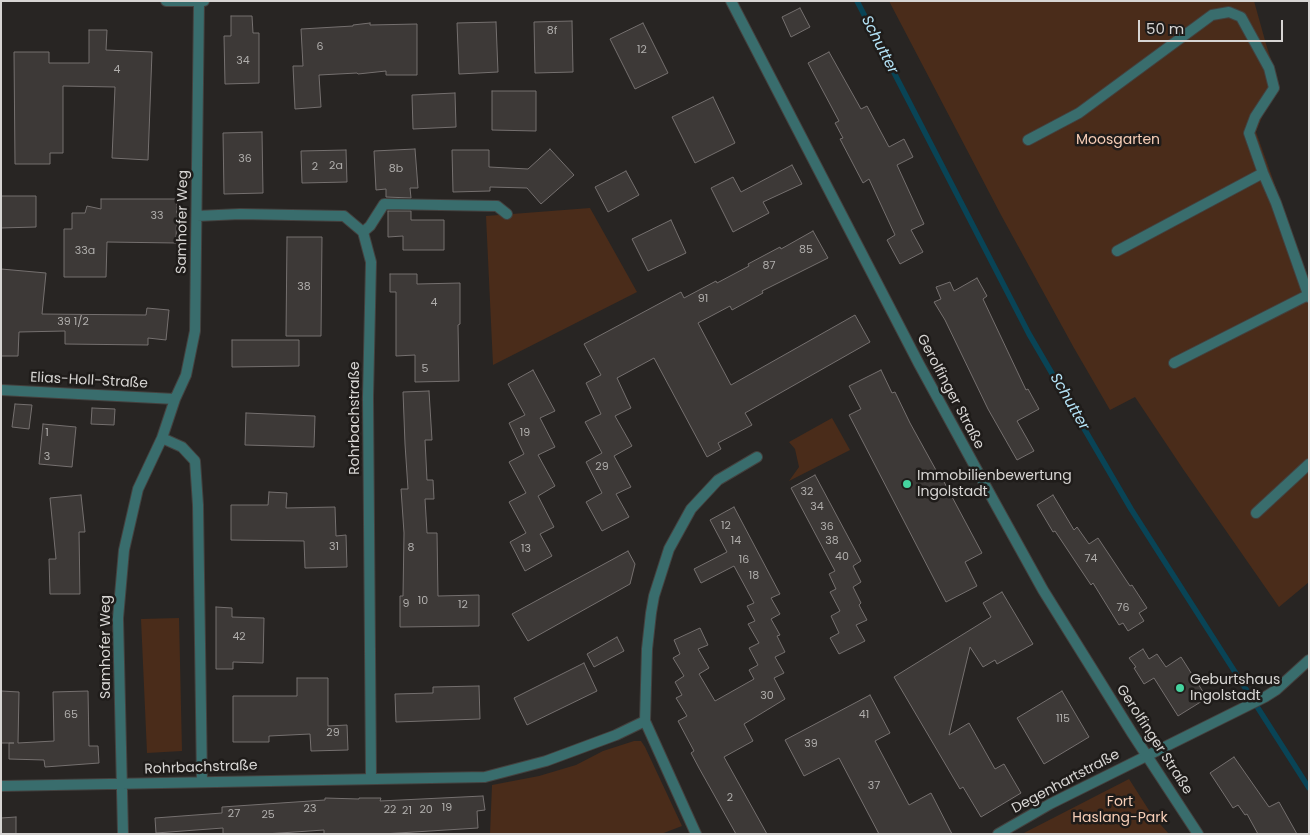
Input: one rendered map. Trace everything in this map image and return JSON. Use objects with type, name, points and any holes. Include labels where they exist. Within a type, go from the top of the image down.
[{"type":"street","points":[[166,1],[205,1]]},
{"type":"street","name":"Samhofer Weg","points":[[123,834],[118,618],[124,550],[138,489],[162,438],[175,398],[186,375],[195,331],[199,1]]},
{"type":"street","name":"Gerolfinger Straße","points":[[731,1],[910,347],[1043,590],[1146,755],[1198,834]]},
{"type":"street","points":[[1028,140],[1080,113],[1212,15],[1229,12],[1241,17],[1270,68],[1274,88],[1255,117],[1249,133],[1276,203],[1308,296],[1174,363]]},
{"type":"street","points":[[1117,251],[1263,173]]},
{"type":"street","points":[[197,216],[249,214],[344,216],[363,232],[370,226],[384,204],[497,206],[507,214]]},
{"type":"street","name":"Rohrbachstraße","points":[[363,232],[371,262],[368,397],[371,778]]},
{"type":"street","name":"Elias-Holl-Straße","points":[[1,390],[175,398]]},
{"type":"street","points":[[162,438],[182,447],[195,461],[198,505],[202,782]]},
{"type":"street","points":[[696,834],[645,721],[647,650],[651,612],[654,596],[669,549],[691,509],[718,480],[757,457]]},
{"type":"street","points":[[1256,513],[1309,464]]},
{"type":"street","name":"Degenhartstraße","points":[[998,834],[1050,804],[1265,697],[1276,690],[1309,660]]},
{"type":"street","name":"Rohrbachstraße","points":[[122,784],[485,777],[546,762],[616,735],[645,721]]},
{"type":"street","points":[[1,786],[122,784]]},
{"type":"green space","name":"Moosgarten","points":[[889,1],[1254,1],[1280,87],[1264,112],[1256,132],[1309,280],[1309,582],[1279,607],[1135,397],[1110,410],[1001,215]]},
{"type":"green space","points":[[590,208],[637,292],[493,365],[486,216]]},
{"type":"green space","points":[[832,418],[850,450],[789,481],[799,467],[795,449],[789,442]]},
{"type":"green space","points":[[179,618],[182,751],[147,753],[141,619]]},
{"type":"green space","points":[[634,741],[641,741],[645,747],[682,826],[661,834],[490,834],[492,785],[539,776],[576,765],[603,751]]},
{"type":"green space","name":"Fort Haslang-Park","points":[[1129,779],[1152,815],[1169,834],[1022,834]]},
{"type":"building","points":[[800,8],[810,27],[791,37],[782,17]]},
{"type":"building","points":[[231,16],[252,16],[253,33],[259,33],[259,83],[225,84],[224,36],[231,36]]},
{"type":"building","points":[[572,21],[573,72],[535,73],[534,22]]},
{"type":"building","points":[[496,22],[498,72],[459,74],[457,23]]},
{"type":"building","points":[[370,23],[370,25],[417,24],[417,75],[386,75],[386,71],[319,75],[321,107],[295,109],[293,66],[303,66],[301,29],[353,26]]},
{"type":"building","points":[[643,23],[668,73],[635,89],[610,39]]},
{"type":"building","points":[[89,30],[107,30],[106,50],[152,52],[148,160],[112,158],[115,87],[63,86],[63,153],[50,153],[50,164],[15,164],[14,52],[49,52],[49,63],[89,63]]},
{"type":"building","points":[[829,52],[861,109],[867,106],[889,147],[904,139],[913,157],[897,165],[924,224],[911,230],[923,252],[900,264],[887,240],[895,235],[869,179],[863,183],[840,139],[843,138],[835,123],[839,121],[808,63]]},
{"type":"building","points":[[492,91],[536,91],[536,131],[492,130]]},
{"type":"building","points":[[455,93],[456,127],[413,129],[412,95]]},
{"type":"building","points":[[713,97],[735,143],[695,163],[672,117]]},
{"type":"building","points":[[262,132],[263,193],[224,194],[223,133]]},
{"type":"building","points":[[415,149],[418,188],[410,188],[411,198],[386,197],[386,189],[376,190],[374,151]]},
{"type":"building","points":[[550,149],[574,175],[541,204],[527,188],[490,187],[490,191],[453,192],[452,150],[489,150],[489,167],[528,169]]},
{"type":"building","points":[[346,150],[347,182],[302,183],[301,151]]},
{"type":"building","points":[[792,165],[802,184],[763,202],[769,213],[733,232],[711,188],[733,177],[741,192]]},
{"type":"building","points":[[626,171],[639,195],[608,212],[595,187]]},
{"type":"building","points":[[1,196],[36,196],[36,227],[1,228]]},
{"type":"building","points":[[101,199],[177,199],[176,243],[107,242],[106,277],[64,277],[64,229],[72,229],[72,213],[85,213],[87,206],[101,209]]},
{"type":"building","points":[[388,211],[411,211],[411,220],[444,220],[444,250],[403,250],[403,236],[388,237]]},
{"type":"building","points":[[671,220],[686,253],[648,271],[632,239]]},
{"type":"building","points":[[813,231],[828,258],[762,291],[763,293],[732,310],[730,306],[698,323],[731,385],[855,315],[870,342],[745,413],[752,425],[718,443],[721,449],[707,457],[654,358],[617,378],[631,408],[615,416],[632,446],[614,456],[631,487],[616,494],[629,517],[602,531],[586,502],[602,493],[586,462],[602,453],[585,422],[601,414],[586,383],[601,375],[584,344],[681,292],[684,298],[716,281],[717,283],[749,266],[748,264],[780,247],[781,249]]},
{"type":"building","points":[[287,237],[322,237],[321,336],[286,336]]},
{"type":"building","points":[[1,269],[46,273],[42,314],[146,315],[147,308],[169,310],[166,340],[148,338],[148,345],[65,344],[65,331],[19,332],[18,356],[1,356]]},
{"type":"building","points":[[390,274],[417,274],[417,284],[460,283],[460,324],[458,325],[459,381],[415,382],[415,355],[396,356],[396,292],[390,292]]},
{"type":"building","points":[[977,278],[987,296],[983,299],[1026,390],[1028,389],[1039,409],[1017,421],[1034,451],[1017,460],[988,409],[945,320],[934,302],[941,299],[936,287],[950,282],[954,291]]},
{"type":"building","points":[[232,340],[299,340],[299,366],[232,367]]},
{"type":"building","points":[[533,370],[555,411],[540,418],[555,447],[538,455],[555,486],[538,496],[554,527],[540,534],[552,556],[525,571],[510,542],[526,533],[509,502],[526,493],[509,462],[524,454],[509,423],[525,415],[508,384]]},
{"type":"building","points":[[881,370],[892,393],[895,392],[910,423],[982,553],[965,562],[977,586],[946,602],[849,415],[861,409],[849,386]]},
{"type":"building","points":[[429,391],[432,440],[425,440],[427,480],[433,480],[434,499],[425,499],[427,533],[437,533],[438,596],[479,595],[479,626],[400,627],[400,596],[403,596],[404,533],[401,489],[408,489],[403,392]]},
{"type":"building","points":[[15,404],[32,405],[29,429],[12,427]]},
{"type":"building","points":[[92,408],[115,409],[114,425],[91,424]]},
{"type":"building","points":[[246,413],[315,416],[314,447],[245,445]]},
{"type":"building","points":[[43,424],[76,427],[72,467],[39,464]]},
{"type":"building","points":[[815,475],[861,561],[853,566],[861,582],[853,587],[861,603],[859,605],[867,620],[856,625],[865,641],[839,654],[830,638],[839,633],[831,616],[840,611],[830,592],[836,589],[829,574],[835,571],[791,488]]},
{"type":"building","points":[[269,492],[287,493],[286,508],[335,507],[336,536],[346,535],[347,567],[305,568],[304,541],[231,540],[231,505],[268,505]]},
{"type":"building","points":[[81,495],[85,532],[79,532],[80,594],[50,594],[49,559],[56,559],[50,498]]},
{"type":"building","points":[[1053,495],[1074,530],[1077,527],[1089,544],[1098,538],[1130,586],[1132,585],[1147,608],[1139,613],[1144,621],[1128,631],[1123,623],[1119,625],[1093,583],[1091,585],[1055,531],[1053,532],[1037,505]]},
{"type":"building","points":[[734,507],[780,594],[771,598],[780,614],[771,619],[780,635],[777,636],[785,652],[775,657],[784,673],[774,678],[785,699],[744,724],[753,741],[724,757],[767,834],[736,834],[691,753],[694,751],[678,721],[687,716],[676,698],[682,695],[675,682],[684,676],[673,658],[680,654],[674,640],[700,628],[708,645],[698,649],[709,668],[699,674],[715,701],[754,679],[749,670],[758,665],[749,648],[759,643],[748,624],[755,621],[747,606],[754,603],[734,566],[701,583],[694,569],[727,552],[710,520]]},
{"type":"building","points":[[628,551],[635,564],[630,584],[528,641],[512,614]]},
{"type":"building","points":[[1002,592],[1033,644],[997,664],[995,660],[983,667],[970,647],[949,735],[969,723],[995,769],[1004,764],[1021,793],[981,817],[963,787],[960,789],[894,677],[991,617],[983,603]]},
{"type":"building","points":[[216,607],[232,608],[232,617],[264,618],[263,663],[233,662],[233,669],[216,669]]},
{"type":"building","points":[[617,637],[624,651],[594,667],[587,654]]},
{"type":"building","name":"Geburtshaus Ingolstadt","points":[[1143,649],[1149,659],[1157,654],[1166,667],[1181,657],[1207,698],[1178,716],[1154,678],[1144,684],[1134,668],[1136,667],[1129,658]]},
{"type":"building","points":[[584,663],[597,691],[527,725],[514,698]]},
{"type":"building","points":[[297,678],[328,678],[328,726],[347,725],[348,750],[311,751],[310,734],[269,736],[269,742],[233,742],[233,696],[297,696]]},
{"type":"building","points":[[479,686],[480,719],[396,722],[395,694],[433,693],[433,687]]},
{"type":"building","points":[[1,691],[19,692],[18,743],[54,741],[53,692],[88,691],[89,746],[98,746],[99,763],[45,767],[44,760],[9,759],[9,743],[1,743]]},
{"type":"building","points":[[1062,691],[1089,737],[1044,764],[1017,718]]},
{"type":"building","points":[[870,695],[890,733],[875,741],[909,805],[931,793],[952,834],[879,834],[839,758],[804,776],[785,740]]},
{"type":"building","points":[[1234,757],[1269,807],[1279,802],[1297,834],[1258,834],[1247,814],[1245,815],[1238,805],[1233,808],[1210,773]]},
{"type":"building","points":[[483,796],[485,810],[477,811],[478,828],[382,834],[324,834],[324,830],[265,834],[223,834],[223,828],[156,833],[155,818],[222,813],[222,807],[325,800],[325,798],[381,798],[380,801]]},
{"type":"building","points":[[16,817],[16,834],[1,834],[1,818]]},
{"type":"waterway","name":"Schutter","points":[[857,1],[1029,334],[1131,509],[1309,788]]},
{"type":"place","name":"Immobilienbewertung Ingolstadt","points":[[907,484]]},
{"type":"place","name":"Geburtshaus Ingolstadt","points":[[1180,688]]}]
